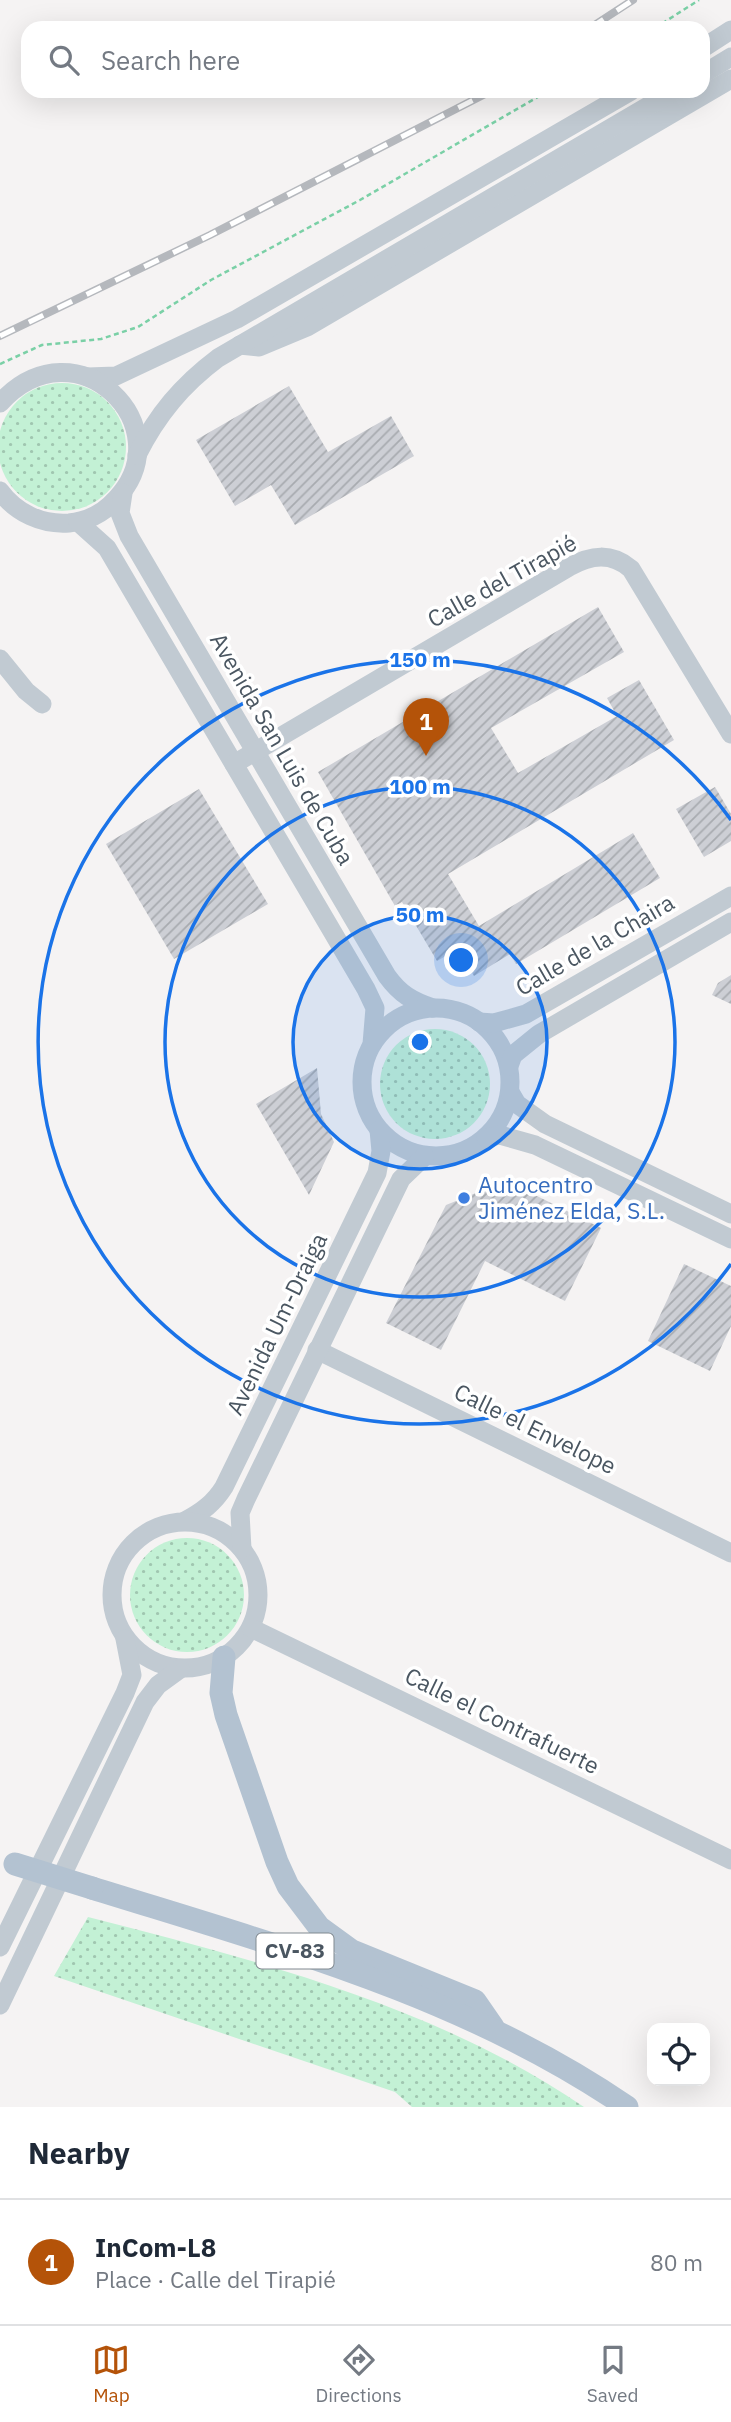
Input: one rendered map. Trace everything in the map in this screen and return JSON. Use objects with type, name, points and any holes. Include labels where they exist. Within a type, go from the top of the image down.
[{"type":"main road","points":[[224,1657],[221,1693],[226,1715],[277,1862],[302,1905],[326,1933],[352,1951],[475,2001],[493,2027]]},
{"type":"main road","name":"CV-83","points":[[7,1861],[297,1952],[424,1996],[493,2027],[549,2057],[628,2107]]},
{"type":"street","points":[[710,44],[731,30]]},
{"type":"street","points":[[710,70],[731,57]]},
{"type":"street","points":[[710,91],[731,79]]},
{"type":"street","points":[[0,403],[13,389],[30,379],[49,373],[69,372],[89,377],[116,376],[237,319],[619,98]]},
{"type":"street","points":[[0,491],[24,513],[41,521],[78,522],[103,511],[123,493],[137,455],[156,420],[181,390],[239,345],[662,98]]},
{"type":"street","points":[[239,345],[259,347],[307,327],[699,98]]},
{"type":"street","points":[[89,377],[113,393],[131,417],[136,435],[137,455]]},
{"type":"street","name":"Avenida San Luis de Cuba","points":[[123,493],[120,513],[129,536],[387,976],[399,992],[413,1002],[433,1008]]},
{"type":"street","points":[[0,510],[24,513]]},
{"type":"street","points":[[78,522],[107,548],[366,989],[374,1008],[372,1044],[364,1065],[362,1088],[368,1110],[379,1130],[400,1147],[425,1156],[447,1156],[468,1150],[486,1138],[500,1135],[536,1144],[731,1239]]},
{"type":"street","name":"Calle del Tirapié","points":[[234,764],[569,567],[593,556],[615,559],[631,569],[644,586],[731,734]]},
{"type":"street","points":[[0,659],[26,691],[42,704]]},
{"type":"street","name":"Calle de la Chaira","points":[[479,1022],[494,1023],[526,1014],[731,896]]},
{"type":"street","points":[[509,1066],[513,1055],[539,1034],[731,922]]},
{"type":"street","points":[[372,1044],[388,1026],[409,1013],[433,1008],[457,1011],[479,1022],[498,1041],[509,1066],[510,1092],[506,1109],[486,1138]]},
{"type":"street","points":[[510,1092],[517,1104],[530,1116],[731,1214]]},
{"type":"street","name":"Avenida Um-Draiga","points":[[185,1521],[210,1505],[224,1487],[377,1173],[381,1151],[379,1130]]},
{"type":"street","name":"Avenida Um-Draiga","points":[[242,1549],[240,1513],[401,1179],[425,1156]]},
{"type":"street","name":"Calle el Envelope","points":[[317,1350],[731,1553]]},
{"type":"street","points":[[0,1947],[128,1684],[132,1660],[113,1609],[111,1592],[119,1561],[139,1537],[153,1528],[185,1521],[217,1528],[242,1549],[253,1567],[258,1587],[257,1608],[251,1628],[242,1642],[224,1657],[203,1667],[180,1669],[147,1658],[125,1638]]},
{"type":"street","name":"Calle el Contrafuerte","points":[[251,1628],[731,1860]]},
{"type":"street","points":[[0,2005],[145,1702],[158,1685],[180,1669]]},
{"type":"path","points":[[666,21],[699,0]]},
{"type":"path","points":[[0,363],[41,345],[101,339],[138,327],[211,280],[360,200],[536,98]]},
{"type":"green space","points":[[50,384],[74,384],[98,394],[115,411],[125,435],[125,459],[115,483],[98,500],[74,510],[50,510],[26,500],[9,483],[-1,459],[-1,435],[9,411],[26,394]]},
{"type":"green space","points":[[435,1029],[456,1033],[474,1045],[486,1063],[490,1084],[486,1105],[474,1123],[456,1135],[435,1139],[414,1135],[396,1123],[384,1105],[380,1084],[384,1063],[396,1045],[414,1033]]},
{"type":"green space","points":[[187,1538],[209,1542],[219,1547],[235,1563],[240,1573],[244,1595],[240,1617],[235,1627],[219,1643],[209,1648],[187,1652],[165,1648],[155,1643],[139,1627],[134,1617],[130,1595],[134,1573],[139,1563],[155,1547],[165,1542]]},
{"type":"green space","points":[[88,1917],[281,1970],[407,2014],[468,2041],[527,2072],[584,2107],[412,2107],[395,2092],[54,1976]]},
{"type":"building","points":[[289,386],[328,452],[391,416],[414,456],[295,525],[271,485],[235,506],[196,440]]},
{"type":"building","points":[[598,607],[624,652],[491,728],[518,773],[617,716],[607,698],[639,680],[674,740],[448,874],[479,926],[633,833],[660,878],[516,964],[510,954],[474,976],[458,949],[437,961],[402,902],[395,906],[318,772]]},
{"type":"building","points":[[715,787],[731,814],[731,841],[704,857],[676,809]]},
{"type":"building","points":[[199,789],[268,904],[174,959],[106,844]]},
{"type":"building","points":[[731,975],[731,1004],[712,995],[718,983]]},
{"type":"building","points":[[317,1068],[321,1114],[334,1142],[309,1195],[256,1104]]},
{"type":"building","points":[[513,1178],[525,1185],[523,1189],[601,1228],[565,1301],[485,1261],[441,1350],[386,1323],[446,1205]]},
{"type":"building","points":[[684,1264],[731,1286],[731,1326],[710,1371],[648,1341]]},
{"type":"railway","points":[[601,21],[633,0]]},
{"type":"railway","points":[[0,336],[210,235],[477,98]]},
{"type":"place","name":"InCom-L8","points":[[426,756]]},
{"type":"place","name":"Autocentro Jiménez Elda, S.L.","points":[[464,1198]]}]
